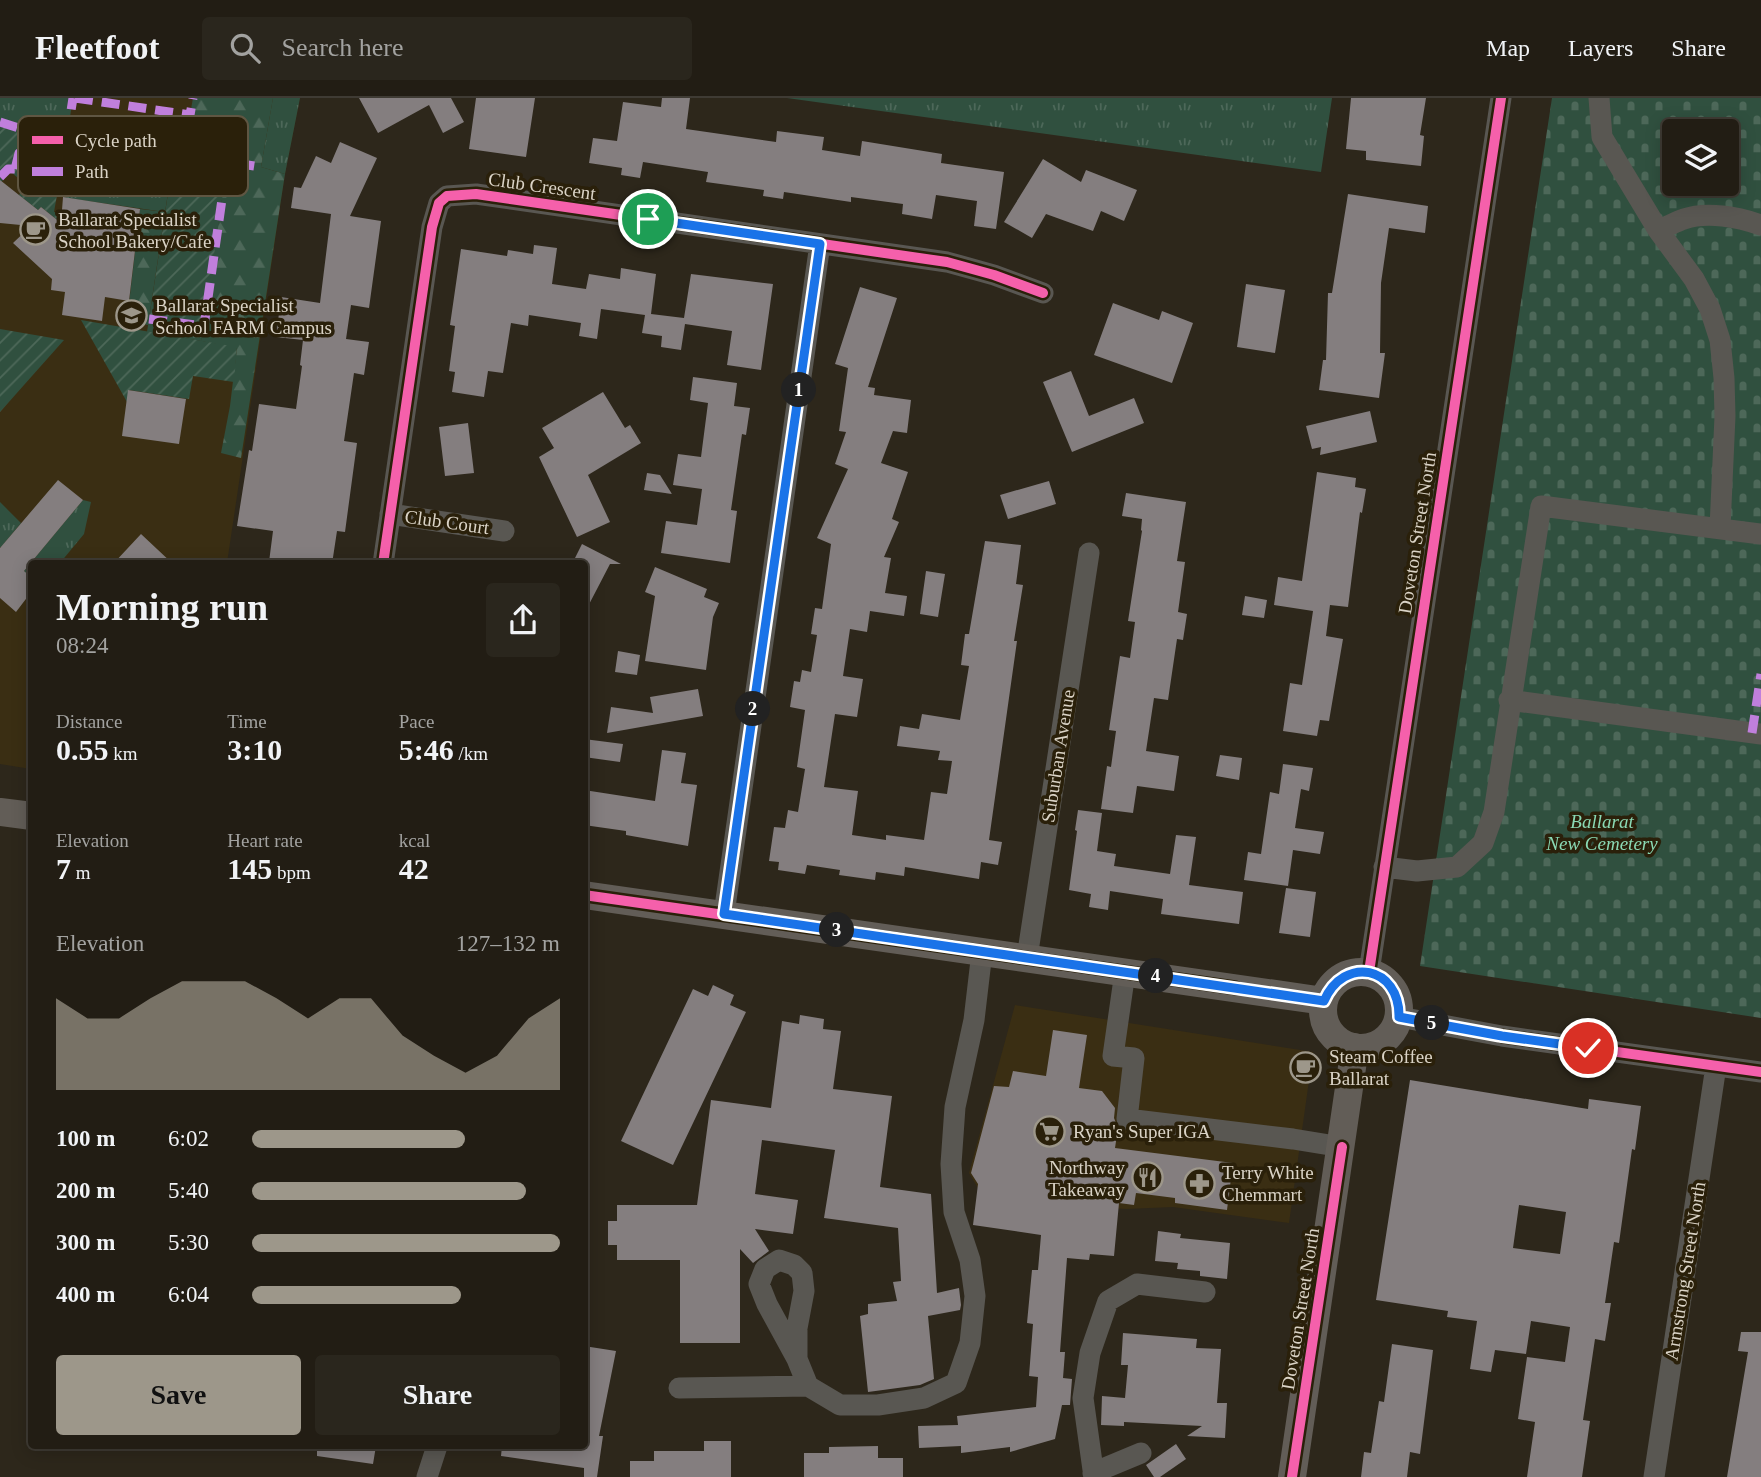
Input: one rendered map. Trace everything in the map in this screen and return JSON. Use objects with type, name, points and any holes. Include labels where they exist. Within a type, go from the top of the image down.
[{"type":"main road","points":[[0,812],[28,816]]},
{"type":"main road","points":[[588,896],[1324,1001]]},
{"type":"main road","points":[[1358,972],[1369,972],[1390,984],[1396,994],[1399,1017],[1395,1028],[1378,1044],[1355,1047],[1334,1036],[1327,1025],[1324,1001],[1336,981],[1358,972]]},
{"type":"main road","name":"Doveton Street North","points":[[1292,1477],[1355,1047]]},
{"type":"street","name":"Doveton Street North","points":[[1369,972],[1501,98]]},
{"type":"street","points":[[1599,98],[1602,137],[1658,230],[1694,279],[1710,309],[1720,340],[1725,416],[1720,528]]},
{"type":"street","name":"Club Crescent","points":[[384,560],[432,227],[436,211],[444,197],[451,194],[477,194],[947,262],[994,275],[1042,293]]},
{"type":"street","points":[[1658,230],[1686,218],[1727,217],[1761,225]]},
{"type":"street","points":[[724,914],[820,244]]},
{"type":"street","points":[[1384,867],[1417,871],[1457,867],[1483,843],[1494,812],[1509,700],[1541,506],[1761,534]]},
{"type":"street","name":"Club Court","points":[[390,514],[504,531]]},
{"type":"street","name":"Suburban Avenue","points":[[1027,958],[1088,553]]},
{"type":"street","points":[[1509,700],[1761,734]]},
{"type":"street","points":[[679,1388],[808,1387],[840,1405],[878,1405],[924,1398],[956,1383],[970,1343],[975,1296],[970,1260],[954,1212],[951,1164],[956,1107],[974,1020],[982,952]]},
{"type":"street","points":[[1125,972],[1113,1056],[1134,1058],[1127,1119],[1342,1147]]},
{"type":"street","points":[[1399,1017],[1502,1036],[1761,1072]]},
{"type":"street","name":"Armstrong Street North","points":[[1654,1477],[1716,1066]]},
{"type":"street","points":[[1141,1452],[1094,1475],[1083,1398],[1090,1353],[1108,1301],[1137,1284],[1205,1292]]},
{"type":"street","points":[[797,1359],[808,1387]]},
{"type":"street","points":[[427,1477],[435,1449]]},
{"type":"shaded area","name":"Ballarat Specialist School FARM Campus","points":[[0,98],[300,98],[285,174],[227,560],[28,560],[28,769],[0,764]]},
{"type":"shaded area","points":[[1015,1005],[1313,1052],[1289,1223],[1173,1207],[1126,1209],[985,1200],[969,1173]]},
{"type":"green space","points":[[0,98],[73,98],[70,116],[18,116],[18,128],[0,122]]},
{"type":"green space","points":[[193,98],[273,98],[261,167],[285,174],[241,458],[221,453],[237,348],[201,341],[222,196],[248,196],[248,116],[190,116]]},
{"type":"green space","points":[[273,98],[300,98],[285,174],[261,167]]},
{"type":"green space","points":[[787,98],[1332,98],[1321,172]]},
{"type":"green space","name":"Ballarat New Cemetery","points":[[1552,98],[1761,98],[1761,1018],[1420,966]]},
{"type":"green space","points":[[0,122],[18,129],[18,178],[11,172],[0,183]]},
{"type":"green space","points":[[20,196],[57,196],[54,212],[61,213],[60,222],[41,207],[38,210]]},
{"type":"green space","points":[[68,196],[167,196],[165,212]]},
{"type":"green space","points":[[168,196],[222,196],[204,326],[149,319]]},
{"type":"green space","points":[[140,209],[165,212],[148,325],[127,321]]},
{"type":"green space","points":[[149,319],[204,326],[201,341],[147,332]]},
{"type":"green space","points":[[81,320],[237,347],[234,382],[193,376],[189,399],[129,390],[127,402]]},
{"type":"green space","points":[[0,329],[64,340],[0,412]]},
{"type":"green space","points":[[83,500],[91,502],[84,534],[62,560],[33,560]]},
{"type":"green space","points":[[0,502],[21,523],[1,547],[0,547]]},
{"type":"building","points":[[359,98],[451,98],[464,122],[443,133],[429,105],[378,133]]},
{"type":"building","points":[[476,98],[535,98],[526,157],[469,149]]},
{"type":"building","points":[[662,98],[690,98],[686,129],[776,142],[777,131],[824,137],[822,150],[860,156],[862,141],[942,154],[941,163],[1004,172],[996,229],[974,226],[977,201],[936,195],[932,219],[902,214],[903,204],[851,197],[851,202],[784,192],[783,199],[763,196],[764,190],[706,182],[708,172],[643,162],[640,178],[621,175],[622,168],[589,163],[593,138],[617,141],[623,102],[661,107]]},
{"type":"building","points":[[1351,98],[1426,98],[1420,135],[1424,136],[1421,166],[1366,160],[1366,151],[1346,149]]},
{"type":"building","points":[[340,142],[377,158],[350,216],[381,221],[369,308],[351,305],[346,339],[369,342],[364,375],[354,373],[344,441],[357,443],[345,532],[337,531],[333,560],[269,560],[273,531],[237,526],[259,404],[296,409],[303,340],[276,337],[281,297],[320,303],[331,214],[291,208],[294,187],[301,188],[316,156],[331,163]]},
{"type":"building","points":[[1043,159],[1081,182],[1086,170],[1137,190],[1124,221],[1101,211],[1093,231],[1046,214],[1032,238],[1004,222]]},
{"type":"building","points":[[0,180],[18,196],[38,210],[41,207],[61,223],[63,197],[140,209],[129,301],[105,297],[102,321],[62,315],[65,292],[51,290],[52,279],[13,243],[31,226],[0,223]]},
{"type":"building","points":[[1348,194],[1428,206],[1425,233],[1389,228],[1381,283],[1380,353],[1385,353],[1379,398],[1319,390],[1323,360],[1326,360],[1328,293],[1332,293]]},
{"type":"building","points":[[534,245],[557,248],[552,284],[586,289],[589,274],[620,279],[621,268],[656,274],[651,314],[684,318],[691,274],[773,284],[761,370],[727,365],[732,331],[685,324],[681,350],[661,347],[662,336],[642,333],[645,315],[601,309],[597,339],[579,336],[581,323],[529,315],[528,326],[511,323],[503,373],[488,371],[484,397],[452,392],[455,372],[449,371],[455,326],[450,325],[461,249],[507,256],[508,250],[533,254]]},
{"type":"building","points":[[1246,284],[1285,290],[1275,353],[1237,347]]},
{"type":"building","points":[[860,287],[897,298],[868,387],[875,388],[874,395],[911,400],[907,433],[893,431],[881,463],[908,472],[892,519],[899,522],[884,557],[891,558],[885,593],[907,596],[904,616],[870,611],[867,632],[850,629],[843,676],[863,679],[857,717],[835,714],[824,787],[858,791],[852,835],[886,840],[886,835],[924,840],[931,792],[947,794],[952,761],[938,760],[940,751],[897,746],[900,726],[919,729],[922,714],[960,720],[969,666],[961,665],[965,634],[969,634],[985,541],[1021,545],[1016,584],[1023,585],[1014,641],[1017,641],[989,840],[1002,842],[998,865],[981,862],[979,879],[905,867],[904,876],[876,872],[875,880],[839,875],[840,870],[807,865],[805,874],[778,870],[779,862],[769,861],[774,827],[785,828],[788,810],[798,812],[805,769],[797,767],[805,710],[790,707],[794,681],[800,682],[802,670],[811,672],[817,635],[811,634],[815,608],[822,609],[831,544],[817,538],[848,469],[835,464],[846,432],[839,431],[848,368],[835,364]]},
{"type":"building","points":[[1113,303],[1159,320],[1162,311],[1193,323],[1172,383],[1094,355]]},
{"type":"building","points":[[1071,371],[1089,416],[1134,398],[1144,423],[1072,452],[1043,382]]},
{"type":"building","points":[[693,377],[737,383],[734,406],[750,408],[746,435],[742,434],[731,510],[737,511],[730,563],[661,553],[666,521],[697,525],[702,489],[673,485],[678,454],[701,457],[708,403],[690,400]]},
{"type":"building","points":[[128,390],[186,399],[179,444],[122,436]]},
{"type":"building","points":[[603,392],[625,428],[630,425],[641,443],[588,475],[610,522],[577,537],[539,457],[554,448],[542,428]]},
{"type":"building","points":[[1370,411],[1377,442],[1320,455],[1321,447],[1312,449],[1306,426]]},
{"type":"building","points":[[468,423],[474,473],[445,476],[439,427]]},
{"type":"building","points":[[1317,472],[1356,478],[1355,487],[1366,489],[1362,513],[1360,512],[1348,607],[1330,605],[1326,636],[1343,639],[1329,721],[1320,720],[1317,736],[1283,731],[1290,683],[1302,685],[1313,611],[1274,605],[1278,577],[1302,581]]},
{"type":"building","points":[[647,473],[660,475],[672,494],[644,490]]},
{"type":"building","points":[[58,480],[83,500],[33,560],[28,560],[28,566],[24,571],[28,574],[28,596],[16,612],[0,598],[0,548]]},
{"type":"building","points":[[1049,481],[1056,504],[1008,519],[1000,495]]},
{"type":"building","points":[[1126,493],[1186,502],[1177,561],[1185,562],[1178,612],[1187,614],[1183,640],[1177,639],[1168,700],[1154,698],[1146,751],[1179,756],[1174,791],[1137,786],[1133,813],[1101,809],[1107,766],[1111,767],[1116,731],[1109,730],[1120,656],[1130,658],[1135,622],[1128,621],[1142,519],[1122,516]]},
{"type":"building","points":[[141,534],[169,560],[117,560]]},
{"type":"building","points":[[582,544],[621,564],[610,564],[588,606],[588,560],[574,560]]},
{"type":"building","points":[[655,567],[707,589],[704,597],[719,603],[713,617],[706,670],[645,661],[655,596],[645,592]]},
{"type":"building","points":[[926,571],[945,574],[938,617],[920,614]]},
{"type":"building","points":[[1245,596],[1267,600],[1264,618],[1242,615]]},
{"type":"building","points":[[618,651],[640,655],[637,675],[615,672]]},
{"type":"building","points":[[698,689],[703,716],[607,733],[611,707],[653,713],[650,697]]},
{"type":"building","points":[[588,740],[623,744],[620,762],[588,758]]},
{"type":"building","points":[[662,750],[686,753],[681,783],[697,785],[688,846],[626,835],[626,831],[588,826],[588,791],[655,801]]},
{"type":"building","points":[[1220,755],[1242,758],[1239,780],[1216,776]]},
{"type":"building","points":[[1283,764],[1313,768],[1309,791],[1301,789],[1295,828],[1324,832],[1320,854],[1293,850],[1288,886],[1244,880],[1248,852],[1261,854],[1270,792],[1279,794]]},
{"type":"building","points":[[1078,810],[1102,813],[1097,851],[1116,854],[1114,866],[1170,874],[1176,835],[1196,837],[1189,885],[1243,892],[1239,924],[1161,914],[1163,899],[1110,891],[1108,910],[1089,907],[1091,894],[1069,890]]},
{"type":"building","points":[[1286,888],[1316,892],[1310,937],[1279,933]]},
{"type":"building","points":[[713,985],[734,995],[730,1005],[746,1012],[673,1165],[621,1141],[693,989],[708,996]]},
{"type":"building","points":[[800,1015],[824,1019],[823,1029],[841,1031],[833,1089],[892,1096],[880,1187],[931,1194],[937,1293],[959,1288],[961,1305],[960,1310],[928,1316],[934,1379],[920,1385],[868,1392],[860,1316],[868,1314],[868,1304],[897,1301],[893,1282],[901,1281],[898,1228],[824,1218],[835,1150],[762,1140],[755,1194],[798,1200],[793,1234],[755,1229],[769,1251],[753,1263],[740,1249],[740,1343],[680,1343],[680,1260],[617,1260],[617,1245],[608,1245],[608,1221],[617,1221],[617,1205],[697,1205],[711,1100],[771,1108],[782,1021],[799,1024]]},
{"type":"building","name":"Ryan's Super IGA","points":[[1053,1030],[1087,1035],[1079,1088],[1102,1091],[1115,1108],[1114,1118],[1118,1128],[1115,1148],[1233,1163],[1227,1210],[1175,1203],[1175,1198],[1136,1193],[1134,1205],[1119,1203],[1114,1256],[1090,1254],[1089,1260],[1067,1258],[1060,1352],[1065,1352],[1063,1378],[1072,1379],[1070,1405],[1062,1405],[1055,1439],[1010,1452],[1010,1447],[961,1453],[961,1446],[919,1448],[918,1426],[958,1425],[957,1416],[1036,1407],[1038,1377],[1029,1376],[1033,1324],[1027,1323],[1032,1270],[1038,1270],[1041,1235],[973,1225],[978,1184],[971,1173],[994,1086],[1009,1087],[1013,1071],[1046,1076]]},
{"type":"building","points":[[1410,1080],[1588,1109],[1589,1099],[1641,1106],[1619,1243],[1614,1242],[1605,1303],[1611,1303],[1605,1341],[1595,1339],[1583,1420],[1590,1421],[1582,1477],[1527,1477],[1535,1422],[1518,1419],[1527,1357],[1565,1362],[1570,1327],[1531,1321],[1526,1354],[1495,1350],[1491,1372],[1470,1369],[1477,1321],[1447,1317],[1448,1311],[1376,1300]],"holes":[[[1519,1205],[1566,1212],[1560,1254],[1513,1248]]]},
{"type":"building","points":[[1158,1231],[1181,1234],[1180,1238],[1230,1243],[1227,1279],[1200,1276],[1200,1271],[1177,1269],[1178,1263],[1155,1261]]},
{"type":"building","points":[[1741,1332],[1761,1332],[1761,1477],[1727,1477],[1748,1352],[1738,1351]]},
{"type":"building","points":[[1123,1333],[1197,1339],[1196,1348],[1221,1349],[1217,1403],[1227,1403],[1225,1438],[1187,1436],[1202,1426],[1124,1422],[1124,1426],[1101,1425],[1102,1396],[1125,1398],[1128,1365],[1121,1365]]},
{"type":"building","points":[[1392,1344],[1433,1350],[1420,1454],[1410,1452],[1407,1477],[1361,1477],[1364,1452],[1371,1453],[1379,1401],[1384,1402]]},
{"type":"building","points":[[588,1347],[616,1351],[599,1436],[603,1436],[597,1477],[584,1477],[584,1468],[501,1456],[502,1449],[588,1449]]},
{"type":"building","points":[[704,1441],[731,1441],[731,1477],[630,1477],[630,1461],[654,1461],[654,1451],[704,1451]]},
{"type":"building","points":[[1176,1444],[1186,1459],[1160,1477],[1154,1477],[1146,1465]]},
{"type":"building","points":[[878,1446],[878,1458],[903,1458],[903,1477],[804,1477],[804,1453],[829,1453],[829,1447]]},
{"type":"building","points":[[317,1449],[376,1449],[373,1464],[317,1456]]},
{"type":"marked path","points":[[70,116],[73,98]]},
{"type":"marked path","points":[[75,98],[190,115]]},
{"type":"marked path","points":[[190,116],[193,98]]},
{"type":"marked path","points":[[0,122],[18,128]]},
{"type":"marked path","points":[[15,169],[18,157]]},
{"type":"marked path","points":[[248,165],[261,167]]},
{"type":"marked path","points":[[0,177],[8,169],[18,171]]},
{"type":"marked path","points":[[149,319],[204,326],[222,196]]},
{"type":"marked path","points":[[1752,733],[1761,674]]},
{"type":"cycle path","points":[[1369,972],[1501,98]]},
{"type":"cycle path","points":[[384,560],[432,227],[439,203],[447,196],[476,194],[947,262],[1043,293]]},
{"type":"cycle path","points":[[588,896],[1236,988]]},
{"type":"cycle path","points":[[1502,1036],[1761,1072]]},
{"type":"cycle path","points":[[1292,1477],[1342,1147]]},
{"type":"place","name":"Ballarat Specialist School Bakery/Cafe","points":[[35,230]]},
{"type":"place","name":"Ballarat Specialist School FARM Campus","points":[[132,316]]},
{"type":"place","name":"Steam Coffee Ballarat","points":[[1306,1067]]},
{"type":"place","name":"Ryan's Super IGA","points":[[1050,1131]]},
{"type":"place","name":"Northway Takeaway","points":[[1148,1178]]},
{"type":"place","name":"Terry White Chemmart","points":[[1199,1183]]},
{"type":"route","points":[[648,219],[820,244],[724,914],[1324,1001],[1336,981],[1346,975],[1369,972],[1390,984],[1396,994],[1399,1017],[1588,1048]]}]
